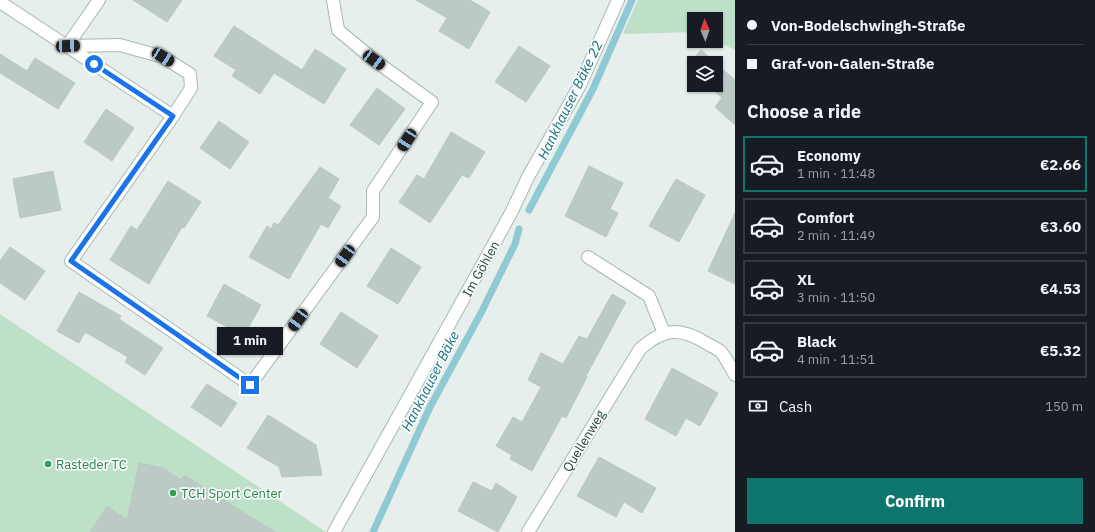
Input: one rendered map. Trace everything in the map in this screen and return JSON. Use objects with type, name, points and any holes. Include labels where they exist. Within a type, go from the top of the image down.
[{"type":"street","points":[[68,46],[99,0]]},
{"type":"street","points":[[68,46],[120,45],[163,57],[190,74],[191,88],[71,261],[250,385],[373,217],[373,191],[432,102],[374,60],[338,30],[333,0]]},
{"type":"street","name":"Im Göhlen","points":[[334,532],[512,213],[528,177],[580,85],[618,0]]},
{"type":"street","points":[[0,2],[173,116]]},
{"type":"street","points":[[588,257],[649,296],[664,333],[682,332],[697,337],[721,352],[735,375]]},
{"type":"street","name":"Quellenweg","points":[[528,532],[640,349],[651,339],[664,333]]},
{"type":"green space","points":[[638,0],[735,0],[735,50],[723,44],[723,12],[687,12],[687,32],[623,33]]},
{"type":"green space","points":[[0,314],[326,532],[0,532]]},
{"type":"building","points":[[133,0],[182,0],[167,22]]},
{"type":"building","points":[[416,0],[470,0],[490,12],[469,49],[439,31],[447,18]]},
{"type":"building","points":[[234,26],[302,70],[315,49],[346,69],[324,104],[274,73],[260,94],[232,76],[236,70],[214,56]]},
{"type":"building","points":[[519,46],[550,66],[526,102],[495,82]]},
{"type":"building","points":[[701,50],[708,56],[696,56]]},
{"type":"building","points":[[0,54],[27,71],[35,58],[75,83],[58,109],[0,73]]},
{"type":"building","points":[[723,69],[735,80],[735,125],[715,107],[722,98],[716,92],[723,92]]},
{"type":"building","points":[[377,88],[405,109],[379,145],[350,125]]},
{"type":"building","points":[[106,109],[134,128],[112,161],[84,142]]},
{"type":"building","points":[[219,121],[249,142],[230,169],[200,148]]},
{"type":"building","points":[[451,132],[485,152],[469,178],[462,175],[430,223],[399,202],[417,175],[424,179]]},
{"type":"building","points":[[589,166],[623,183],[610,209],[618,213],[606,237],[565,216]]},
{"type":"building","points":[[320,167],[339,179],[328,198],[341,206],[328,228],[321,224],[289,279],[249,257],[267,226],[271,229],[274,223],[278,225]]},
{"type":"building","points":[[53,171],[61,210],[20,218],[13,179]]},
{"type":"building","points":[[676,179],[705,195],[679,242],[649,226]]},
{"type":"building","points":[[168,181],[201,202],[184,228],[182,227],[149,284],[110,260],[131,226],[137,230]]},
{"type":"building","points":[[735,213],[735,284],[708,271]]},
{"type":"building","points":[[10,247],[45,271],[25,300],[0,283],[0,261]]},
{"type":"building","points":[[391,248],[421,267],[398,304],[367,286]]},
{"type":"building","points":[[224,284],[261,305],[244,336],[207,316]]},
{"type":"building","points":[[79,292],[121,316],[119,319],[163,348],[145,375],[125,362],[128,357],[85,332],[79,343],[57,331]]},
{"type":"building","points":[[612,294],[626,302],[586,376],[587,377],[566,418],[562,416],[532,471],[510,459],[512,455],[496,446],[513,417],[522,422],[541,387],[528,380],[541,353],[563,364],[579,336],[587,339]]},
{"type":"building","points":[[341,312],[378,336],[357,368],[320,344]]},
{"type":"building","points":[[672,368],[718,393],[700,426],[686,418],[676,436],[645,419]]},
{"type":"building","points":[[207,384],[237,403],[221,427],[191,407]]},
{"type":"building","points":[[268,415],[316,445],[322,475],[282,477],[279,467],[247,448]]},
{"type":"building","points":[[599,457],[656,488],[642,513],[624,502],[616,517],[577,496]]},
{"type":"building","name":"TCH Sport Center","points":[[139,463],[163,468],[181,480],[184,475],[275,532],[90,532],[107,506],[127,520]]},
{"type":"building","points":[[473,482],[492,491],[496,483],[517,497],[498,532],[458,511]]},
{"type":"waterway","name":"Hankhauser Bäke 22","points":[[529,210],[593,89],[632,0]]},
{"type":"waterway","name":"Hankhauser Bäke","points":[[373,532],[430,407],[481,313],[515,244],[519,229]]},
{"type":"place","name":"Rasteder TC","points":[[48,464]]},
{"type":"place","name":"TCH Sport Center","points":[[173,493]]},
{"type":"route","points":[[94,64],[173,116],[71,261],[250,385]]}]
